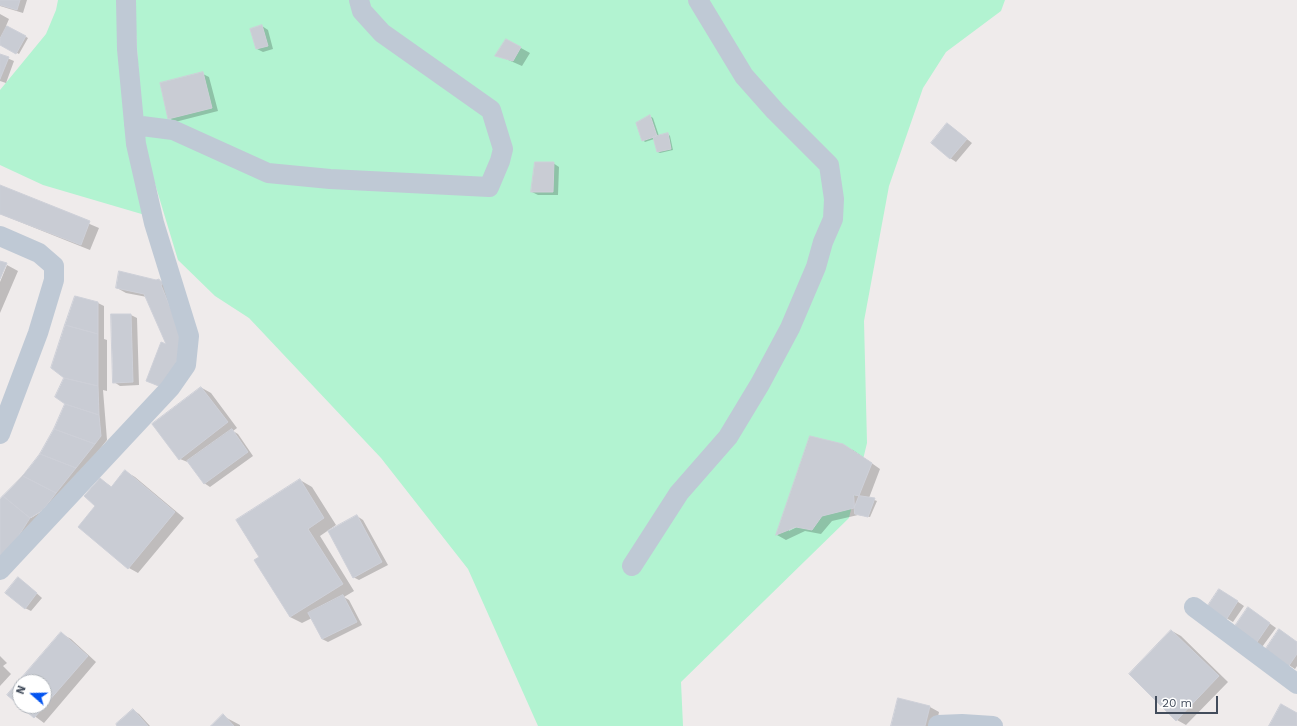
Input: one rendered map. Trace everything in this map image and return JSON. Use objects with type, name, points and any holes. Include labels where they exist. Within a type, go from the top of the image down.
[{"type":"street","points":[[0,570],[170,388],[186,365],[189,336],[154,223],[136,144],[127,49],[126,0]]},
{"type":"street","points":[[134,124],[173,130],[268,173],[330,179],[489,187],[500,161],[503,149],[491,110],[382,33],[362,11],[359,0]]},
{"type":"street","points":[[632,566],[679,493],[728,437],[760,384],[790,328],[816,266],[823,242],[833,218],[834,199],[829,165],[775,111],[744,76],[698,0]]},
{"type":"street","points":[[0,236],[39,253],[54,266],[54,280],[38,333],[0,434]]},
{"type":"street","points":[[1194,607],[1297,684]]},
{"type":"street","points":[[938,725],[962,724],[993,726]]},
{"type":"green space","points":[[58,0],[120,0],[145,215],[43,185],[0,165],[0,90],[46,34],[56,10]]},
{"type":"green space","points":[[134,0],[1005,0],[1001,11],[946,52],[923,88],[889,186],[864,321],[867,443],[849,518],[681,682],[683,726],[538,726],[468,569],[381,458],[249,318],[215,296],[178,260],[143,144]]},
{"type":"building","points":[[0,0],[20,0],[17,10],[0,5]]},
{"type":"building","points":[[262,25],[268,46],[256,49],[250,29]]},
{"type":"building","points":[[7,26],[26,36],[16,54],[0,45],[0,39]]},
{"type":"building","points":[[506,39],[521,47],[513,61],[495,56]]},
{"type":"building","points":[[0,54],[9,57],[0,79]]},
{"type":"building","points":[[203,72],[212,108],[168,119],[160,83]]},
{"type":"building","points":[[650,115],[657,136],[642,141],[636,123]]},
{"type":"building","points":[[947,123],[967,139],[950,159],[931,143]]},
{"type":"building","points":[[668,133],[671,149],[657,152],[653,137]]},
{"type":"building","points":[[535,162],[554,162],[553,192],[531,192]]},
{"type":"building","points":[[0,185],[90,221],[81,245],[0,214]]},
{"type":"building","points":[[0,261],[7,263],[0,279]]},
{"type":"building","points":[[119,271],[156,280],[159,279],[160,281],[165,282],[161,285],[185,344],[164,388],[146,381],[161,342],[166,344],[144,294],[116,288]]},
{"type":"building","points":[[75,296],[98,302],[98,334],[65,325]]},
{"type":"building","points":[[111,314],[131,314],[133,382],[113,383]]},
{"type":"building","points":[[65,325],[98,334],[98,386],[64,378],[51,368]]},
{"type":"building","points":[[64,378],[98,386],[99,415],[65,404],[55,397]]},
{"type":"building","points":[[201,387],[228,422],[179,460],[152,424]]},
{"type":"building","points":[[65,404],[99,415],[101,436],[95,444],[54,429]]},
{"type":"building","points":[[54,429],[95,444],[76,468],[40,454]]},
{"type":"building","points":[[232,429],[248,452],[204,484],[187,461]]},
{"type":"building","points":[[810,436],[843,444],[872,463],[854,508],[822,516],[812,530],[796,527],[776,535]]},
{"type":"building","points":[[40,454],[76,468],[56,493],[23,476]]},
{"type":"building","points":[[125,470],[175,512],[128,569],[78,527],[95,506],[84,496],[100,478],[111,487]]},
{"type":"building","points":[[23,476],[56,493],[43,510],[30,518],[3,496]]},
{"type":"building","points":[[300,479],[324,518],[308,529],[343,584],[290,617],[254,560],[259,557],[236,520]]},
{"type":"building","points":[[854,495],[875,498],[868,517],[855,514]]},
{"type":"building","points":[[3,496],[30,518],[0,565],[0,499]]},
{"type":"building","points":[[357,515],[382,562],[353,578],[328,531]]},
{"type":"building","points":[[18,577],[37,593],[25,609],[5,593]]},
{"type":"building","points":[[1219,589],[1238,601],[1226,620],[1207,607]]},
{"type":"building","points":[[343,595],[357,622],[322,639],[308,613]]},
{"type":"building","points":[[1248,607],[1270,623],[1255,645],[1233,629]]},
{"type":"building","points":[[1279,629],[1297,642],[1297,654],[1288,667],[1265,650]]},
{"type":"building","points":[[1171,630],[1219,676],[1176,721],[1129,674]]},
{"type":"building","points":[[61,632],[88,656],[52,697],[52,674],[25,674]]},
{"type":"building","points":[[12,689],[12,699],[7,695]]},
{"type":"building","points":[[898,698],[930,706],[925,726],[891,726]]},
{"type":"building","points":[[1281,704],[1297,713],[1297,726],[1269,726]]},
{"type":"building","points":[[133,709],[148,726],[117,726],[116,724]]},
{"type":"building","points":[[29,714],[37,714],[34,718]]},
{"type":"building","points":[[223,714],[234,726],[211,726]]}]
